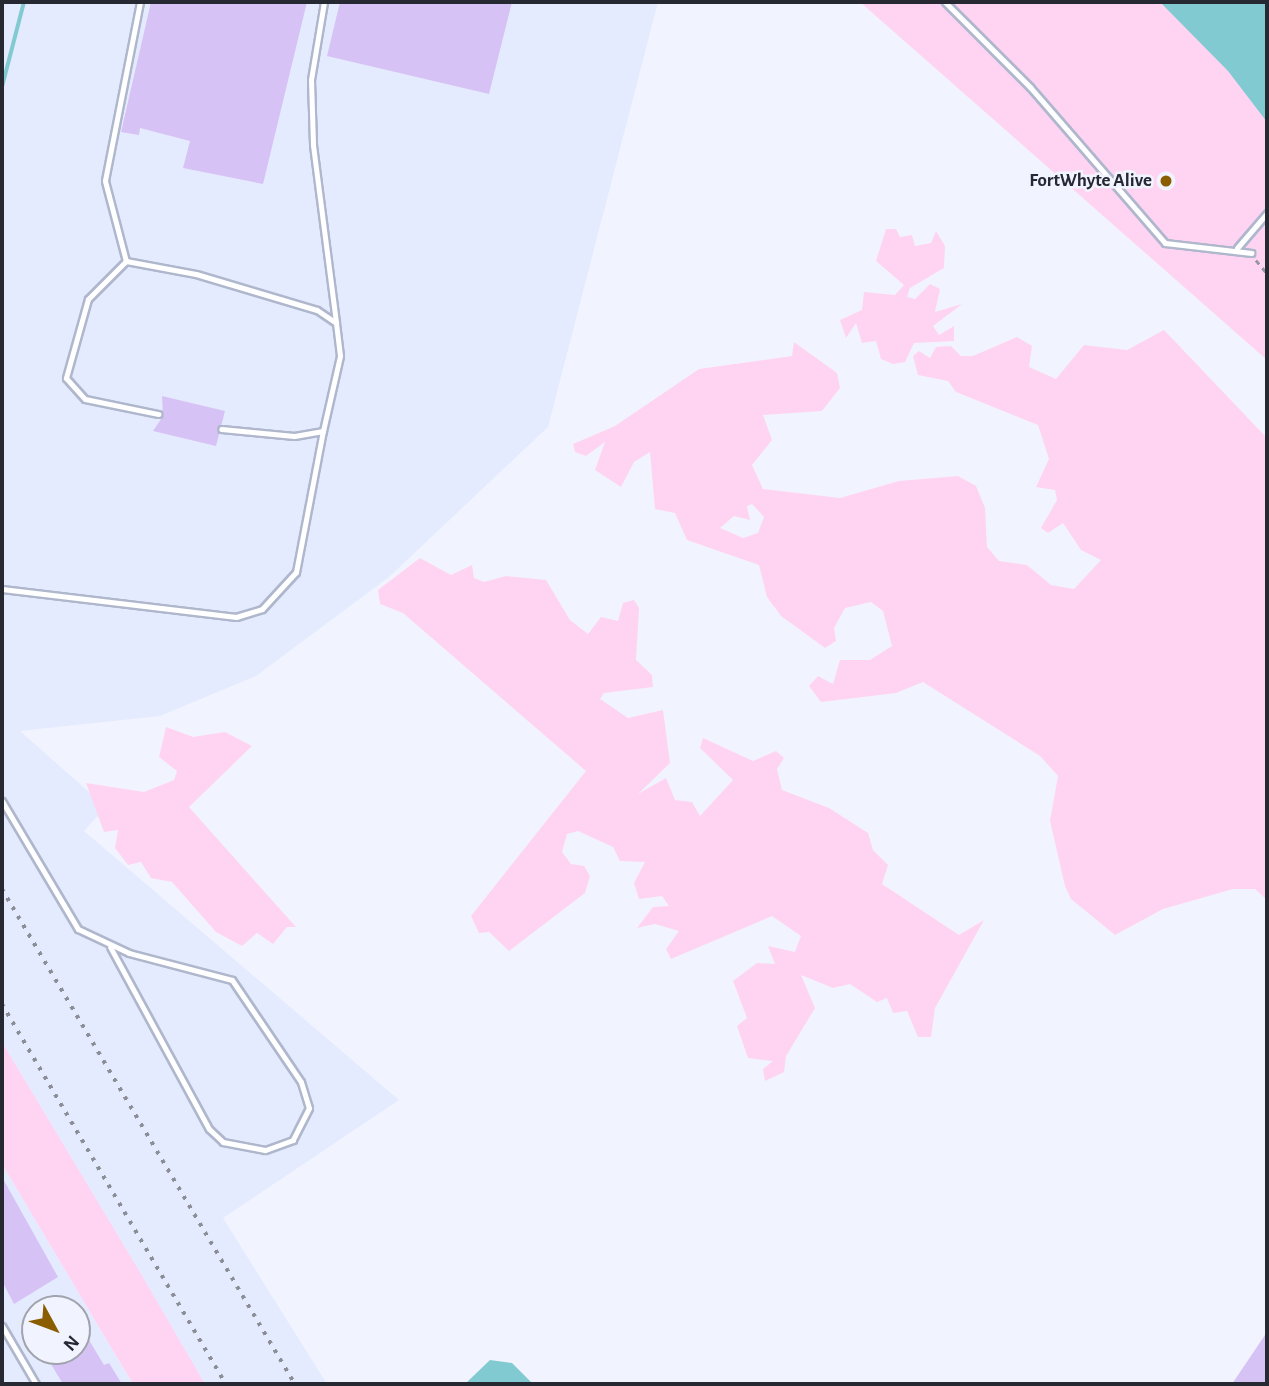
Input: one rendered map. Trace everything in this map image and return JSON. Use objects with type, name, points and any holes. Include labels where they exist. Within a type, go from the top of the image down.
[{"type":"lane","points":[[126,261],[105,181],[140,2]]},
{"type":"lane","points":[[2,589],[236,617],[262,609],[296,572],[340,356],[313,145],[311,80],[324,2]]},
{"type":"lane","points":[[945,2],[1030,87],[1165,243],[1237,248],[1251,253]]},
{"type":"lane","points":[[1237,248],[1267,213]]},
{"type":"lane","points":[[126,261],[197,274],[317,310],[336,323]]},
{"type":"lane","points":[[126,261],[88,299],[66,378],[85,399],[158,414]]},
{"type":"lane","points":[[220,429],[294,436],[323,431]]},
{"type":"lane","points":[[2,801],[78,929],[110,947],[232,980],[301,1082],[309,1108],[293,1140],[265,1150],[223,1142],[209,1129],[110,947]]},
{"type":"lane","points":[[2,1326],[36,1384]]},
{"type":"path","points":[[1251,253],[1267,273]]},
{"type":"shaded area","points":[[2,2],[658,2],[548,427],[389,577],[256,676],[160,716],[20,731],[106,807],[84,831],[399,1100],[223,1218],[327,1384],[205,1384],[2,1042]]},
{"type":"shaded area","name":"FortWhyte Alive","points":[[860,2],[1267,2],[1267,360]]},
{"type":"shaded area","points":[[886,229],[896,229],[900,237],[912,235],[915,246],[931,243],[936,231],[945,246],[944,268],[910,288],[907,297],[915,299],[930,284],[940,289],[935,312],[962,304],[933,326],[939,335],[954,326],[954,341],[914,343],[905,362],[893,364],[881,359],[876,341],[862,343],[856,323],[846,338],[840,320],[862,310],[864,292],[895,295],[904,285],[876,261]]},
{"type":"shaded area","points":[[1164,330],[1267,438],[1267,900],[1255,889],[1233,889],[1163,909],[1115,935],[1071,899],[1065,886],[1050,821],[1058,776],[1040,756],[923,682],[896,693],[821,702],[809,686],[818,676],[833,684],[840,660],[870,660],[892,646],[883,611],[871,602],[845,608],[834,628],[836,641],[825,648],[781,616],[767,597],[759,565],[687,540],[675,513],[655,509],[650,452],[634,462],[621,487],[595,470],[605,442],[586,456],[575,452],[573,444],[615,426],[699,369],[792,356],[794,342],[837,373],[840,388],[822,411],[763,415],[772,440],[752,465],[763,489],[840,498],[899,481],[958,476],[976,486],[985,508],[987,547],[999,561],[1027,565],[1051,585],[1074,589],[1101,560],[1081,550],[1063,523],[1048,533],[1041,528],[1057,500],[1055,490],[1036,487],[1049,459],[1038,425],[956,392],[948,381],[918,375],[913,356],[919,351],[930,358],[936,347],[951,346],[961,356],[973,356],[1017,337],[1032,346],[1029,367],[1056,379],[1084,345],[1127,350]],"holes":[[[752,504],[764,517],[758,533],[743,538],[720,528],[734,516],[750,520],[747,506]]]},
{"type":"shaded area","points":[[420,558],[451,575],[472,565],[474,578],[484,582],[506,576],[546,580],[570,620],[588,634],[601,617],[618,621],[623,603],[634,600],[639,608],[636,660],[652,675],[653,687],[604,693],[600,699],[628,718],[663,710],[670,763],[638,794],[666,778],[675,800],[692,802],[700,816],[733,780],[700,748],[703,738],[753,761],[776,751],[784,758],[777,769],[782,790],[829,808],[868,833],[873,850],[888,865],[882,884],[959,935],[984,920],[935,1008],[931,1037],[918,1037],[907,1011],[893,1013],[887,998],[877,1002],[850,984],[833,988],[801,975],[815,1008],[786,1056],[784,1072],[765,1081],[763,1069],[773,1061],[748,1058],[737,1026],[747,1018],[733,981],[757,963],[775,964],[768,946],[795,952],[801,936],[772,916],[671,959],[666,949],[679,931],[655,924],[637,928],[653,907],[669,906],[662,896],[639,899],[634,883],[645,862],[620,861],[613,847],[578,831],[567,834],[562,852],[571,864],[584,866],[590,876],[585,893],[509,951],[489,932],[479,933],[471,916],[586,771],[403,613],[380,604],[378,590]]},
{"type":"shaded area","points":[[166,727],[193,737],[225,732],[252,746],[189,807],[296,927],[287,927],[273,944],[257,933],[242,946],[216,932],[172,882],[151,878],[141,862],[128,865],[115,848],[118,830],[104,832],[86,783],[144,792],[174,780],[177,771],[159,757]]},
{"type":"shaded area","points":[[2,1042],[205,1384],[133,1384],[91,1313],[91,1295],[80,1295],[2,1164]]},
{"type":"shaded area","points":[[2,1164],[80,1295],[21,1295],[21,1365],[91,1365],[91,1313],[133,1384],[2,1384]]},
{"type":"water","points":[[1160,2],[1267,2],[1267,122],[1228,71]]},
{"type":"water","points":[[490,1360],[512,1363],[533,1384],[465,1384]]},
{"type":"building","points":[[151,2],[307,2],[263,184],[183,168],[190,141],[140,128],[139,135],[121,132]]},
{"type":"building","points":[[340,2],[512,2],[489,94],[327,56]]},
{"type":"building","points":[[162,396],[225,411],[216,446],[153,431],[163,416]]},
{"type":"building","points":[[2,1177],[58,1277],[29,1295],[21,1295],[21,1300],[14,1304],[2,1281]]},
{"type":"building","points":[[1267,1332],[1267,1384],[1232,1384]]},
{"type":"building","points":[[91,1343],[104,1365],[109,1363],[122,1384],[63,1384],[51,1365],[91,1365]]},
{"type":"waterway","points":[[2,87],[24,2]]},
{"type":"railway","points":[[2,889],[295,1384]]},
{"type":"railway","points":[[2,1004],[226,1384]]},
{"type":"place","name":"FortWhyte Alive","points":[[1166,181]]}]
